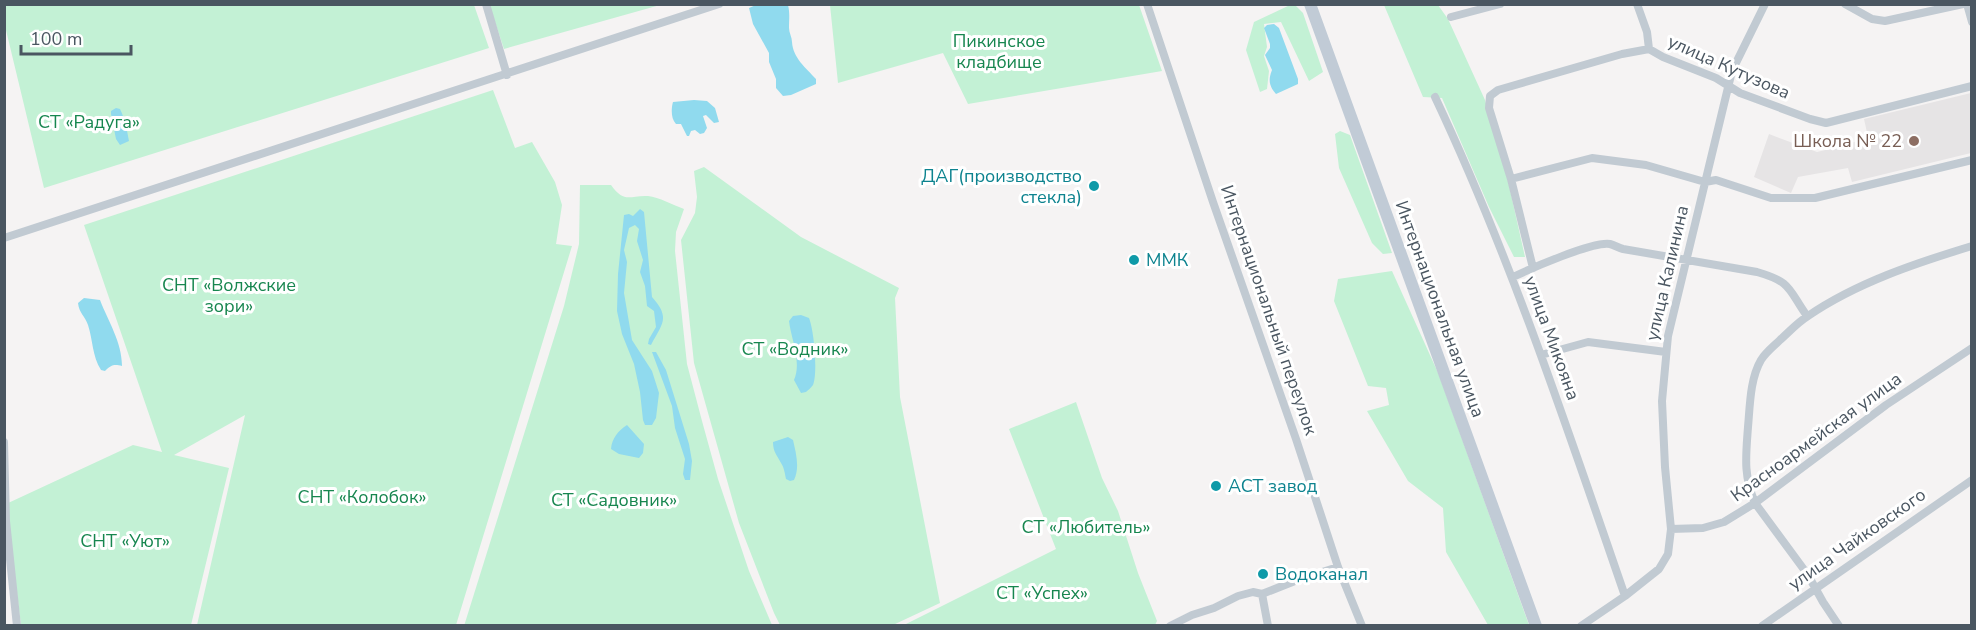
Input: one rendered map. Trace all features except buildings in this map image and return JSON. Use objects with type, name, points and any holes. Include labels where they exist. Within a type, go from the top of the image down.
[{"type":"main road","name":"Интернациональная улица","points":[[1310,4],[1536,626]]},
{"type":"street","points":[[486,4],[507,75]]},
{"type":"street","points":[[4,238],[719,4]]},
{"type":"street","name":"Интернациональный переулок","points":[[1147,4],[1338,567],[1362,626]]},
{"type":"street","points":[[1452,17],[1500,4]]},
{"type":"street","points":[[1637,4],[1647,32],[1649,49]]},
{"type":"street","name":"улица Калинина","points":[[1581,626],[1659,569],[1670,547],[1671,529],[1662,401],[1670,326],[1732,70],[1765,4]]},
{"type":"street","points":[[1845,4],[1872,19],[1885,21],[1965,4],[1971,22]]},
{"type":"street","name":"улица Кутузова","points":[[1511,179],[1489,108],[1489,100],[1493,93],[1622,54],[1649,49],[1728,85],[1740,93],[1826,123],[1971,86]]},
{"type":"street","name":"улица Микояна","points":[[1435,97],[1468,168],[1513,277],[1625,596]]},
{"type":"street","points":[[1533,268],[1511,179],[1592,158],[1646,165],[1705,182],[1716,180],[1771,198],[1815,198],[1971,160]]},
{"type":"street","points":[[1513,277],[1604,244],[1611,244],[1623,249],[1757,272],[1777,279],[1789,287],[1807,316]]},
{"type":"street","points":[[1839,626],[1808,574],[1755,503],[1746,479],[1751,400],[1756,372],[1766,353],[1807,316],[1863,286],[1971,246]]},
{"type":"street","points":[[1541,355],[1588,342],[1666,352]]},
{"type":"street","name":"Красноармейская улица","points":[[1671,529],[1712,526],[1724,522],[1755,503],[1886,405],[1971,348]]},
{"type":"street","points":[[4,442],[6,521],[17,626]]},
{"type":"street","name":"улица Чайковского","points":[[1762,626],[1971,480]]},
{"type":"street","points":[[1170,626],[1238,596],[1253,592],[1262,594],[1338,567]]},
{"type":"street","points":[[1262,594],[1268,626]]},
{"type":"shaded area","name":"Школа № 22","points":[[1971,93],[1971,153],[1852,182],[1848,168],[1798,177],[1791,193],[1754,177],[1769,134],[1817,152],[1868,137],[1864,119]]},
{"type":"green space","points":[[489,4],[660,5],[504,49]]},
{"type":"green space","name":"СТ «Радуга»","points":[[4,5],[474,5],[489,48],[44,188],[5,26]]},
{"type":"green space","name":"Пикинское кладбище","points":[[830,5],[1139,5],[1162,71],[968,104],[943,53],[838,83]]},
{"type":"green space","points":[[1290,5],[1295,5],[1303,13],[1323,72],[1309,81],[1281,22],[1264,24],[1267,47],[1264,56],[1269,71],[1267,89],[1260,92],[1246,50],[1254,22]]},
{"type":"green space","points":[[1384,5],[1438,5],[1448,19],[1485,100],[1508,181],[1525,257],[1514,257],[1489,207],[1442,98],[1423,97]]},
{"type":"green space","points":[[493,90],[515,148],[532,142],[555,182],[562,205],[556,244],[572,246],[456,625],[197,625],[245,415],[174,455],[229,468],[191,625],[21,625],[6,504],[133,445],[162,452],[84,225]]},
{"type":"green space","points":[[1340,131],[1350,135],[1392,253],[1383,254],[1372,243],[1339,168],[1335,134]]},
{"type":"green space","name":"СТ «Водник»","points":[[704,167],[801,237],[899,288],[895,298],[900,397],[940,603],[893,625],[780,625],[739,523],[694,363],[681,240],[695,213],[697,197],[694,171]]},
{"type":"green space","name":"СТ «Садовник»","points":[[580,185],[611,185],[624,197],[652,197],[684,209],[676,232],[675,251],[687,364],[718,479],[749,571],[772,625],[464,626],[564,306],[579,244]]},
{"type":"green space","points":[[1392,271],[1439,375],[1529,625],[1488,625],[1446,552],[1443,508],[1408,481],[1367,411],[1389,405],[1386,388],[1368,386],[1334,301],[1338,279]]},
{"type":"green space","name":"СТ «Любитель»","points":[[1076,402],[1102,478],[1118,511],[1138,573],[1157,621],[1155,625],[904,625],[1056,549],[1009,429]]},
{"type":"water","points":[[756,5],[788,5],[789,30],[793,48],[801,62],[816,79],[816,84],[783,96],[776,88],[769,53],[753,24],[749,8]]},
{"type":"water","points":[[1274,24],[1279,28],[1298,79],[1298,84],[1276,94],[1270,83],[1272,70],[1265,55],[1270,44],[1264,28]]},
{"type":"water","points":[[707,101],[715,108],[719,122],[714,123],[706,115],[703,116],[707,128],[704,133],[700,134],[695,130],[687,136],[681,124],[676,124],[673,119],[672,105],[673,102]]},
{"type":"water","points":[[116,108],[122,113],[129,141],[120,145],[116,139],[111,114],[111,111]]},
{"type":"water","points":[[640,209],[644,212],[652,297],[663,316],[661,326],[651,345],[648,344],[649,339],[656,327],[654,311],[647,306],[645,286],[640,272],[643,260],[637,241],[639,229],[635,225],[629,228],[624,250],[627,262],[624,293],[632,340],[652,371],[659,393],[656,418],[652,425],[645,425],[643,420],[634,364],[622,334],[617,311],[624,215],[633,216]]},
{"type":"water","points":[[84,298],[100,300],[117,340],[122,366],[111,366],[105,371],[101,370],[98,365],[88,325],[78,303]]},
{"type":"water","points":[[801,315],[809,318],[811,324],[815,362],[813,385],[806,392],[801,393],[794,380],[797,366],[789,321],[793,316]]},
{"type":"water","points":[[652,352],[656,352],[666,370],[689,444],[692,461],[690,480],[685,480],[683,474],[685,459],[675,428],[672,406]]},
{"type":"water","points":[[627,425],[644,444],[643,453],[639,458],[619,454],[611,449],[616,435]]},
{"type":"water","points":[[788,437],[793,440],[797,465],[794,480],[790,481],[786,479],[783,466],[774,451],[773,442]]},
{"type":"place","name":"Школа № 22","points":[[1914,141]]},
{"type":"place","name":"ДАГ(производство стекла)","points":[[1094,186]]},
{"type":"place","name":"ММК","points":[[1134,260]]},
{"type":"place","name":"АСТ завод","points":[[1216,486]]},
{"type":"place","name":"Водоканал","points":[[1263,574]]},
{"type":"park label","name":"СНТ «Волжские зори»","points":[[229,295]]},
{"type":"park label","name":"СНТ «Колобок»","points":[[362,497]]},
{"type":"park label","name":"СНТ «Уют»","points":[[125,541]]},
{"type":"park label","name":"СТ «Успех»","points":[[1042,593]]}]
